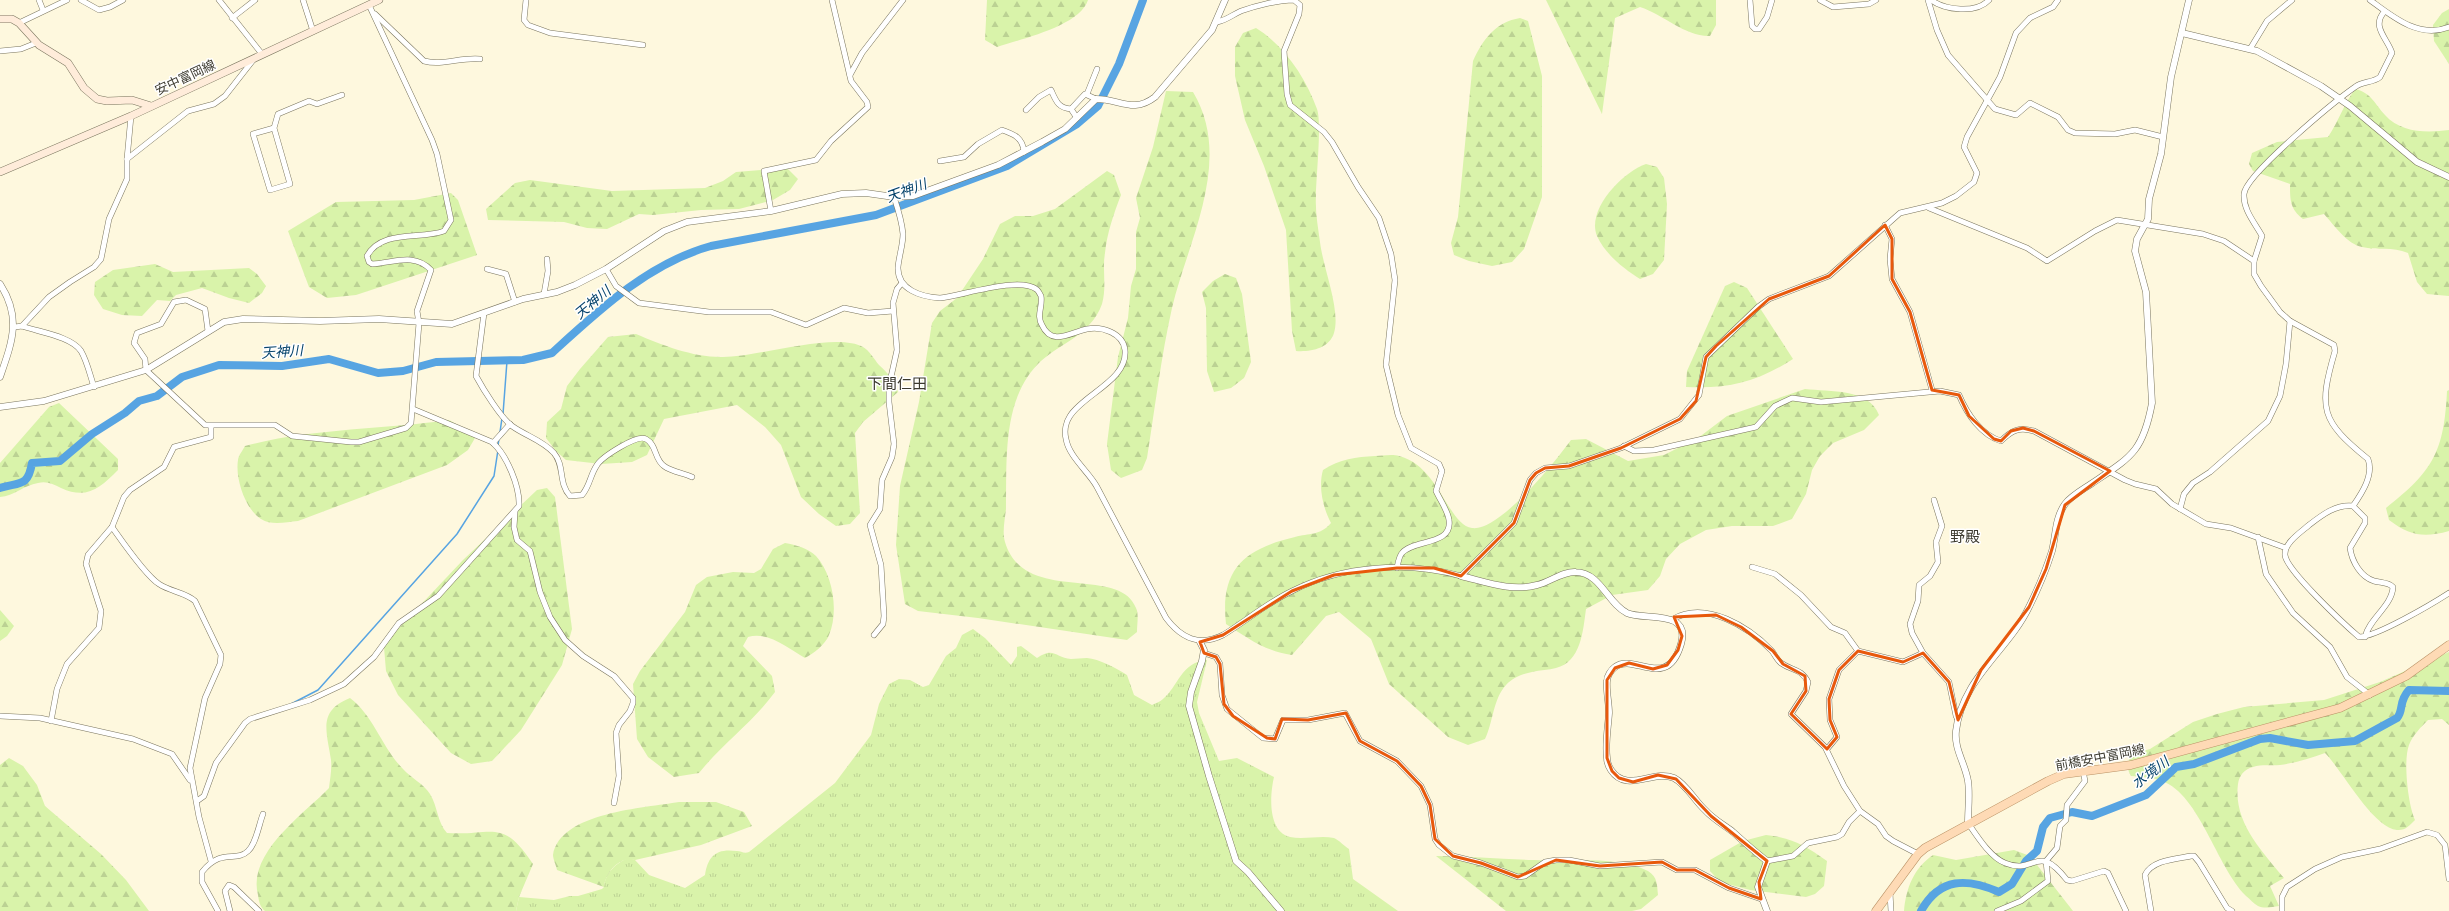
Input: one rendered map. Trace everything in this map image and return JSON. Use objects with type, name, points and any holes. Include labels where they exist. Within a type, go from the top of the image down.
[{"type":"main road","name":"安中富岡線","points":[[0,172],[131,116],[313,31],[371,9],[379,0]]},
{"type":"main road","points":[[0,19],[19,22],[36,42],[68,63],[84,88],[97,99],[107,101],[132,100],[151,106]]},
{"type":"main road","name":"前橋安中富岡線","points":[[1876,911],[1918,854],[1938,839],[2048,781],[2064,774],[2130,765],[2313,716],[2371,695],[2406,676],[2449,645]]},
{"type":"street","points":[[39,0],[43,10]]},
{"type":"street","points":[[19,22],[67,0]]},
{"type":"street","points":[[81,0],[91,2],[99,10],[123,0]]},
{"type":"street","points":[[127,159],[188,111],[214,104],[225,96],[258,56],[219,0]]},
{"type":"street","points":[[232,18],[255,0]]},
{"type":"street","points":[[302,0],[313,31]]},
{"type":"street","points":[[526,0],[524,20],[528,25],[550,34],[643,45]]},
{"type":"street","points":[[771,211],[764,171],[816,160],[831,141],[868,107],[867,102],[858,92],[850,74],[832,0]]},
{"type":"street","points":[[850,74],[862,53],[903,0]]},
{"type":"street","points":[[1087,94],[1100,100],[1134,106],[1149,102],[1155,97],[1217,22],[1225,0]]},
{"type":"street","points":[[1217,22],[1226,20],[1240,12],[1284,1],[1294,0],[1300,5],[1299,14],[1284,51],[1288,99],[1290,105],[1324,132],[1332,142],[1358,187],[1376,212],[1385,233],[1395,280],[1386,365],[1398,414],[1411,448],[1439,464],[1442,471],[1436,491],[1449,520],[1448,530],[1441,538],[1408,548],[1401,553],[1397,568]]},
{"type":"street","points":[[1750,0],[1752,26],[1755,29],[1759,29],[1764,22],[1772,0]]},
{"type":"street","points":[[1820,0],[1833,7],[1869,4],[1876,0]]},
{"type":"street","points":[[1930,0],[1941,7],[1948,8],[1976,8],[1985,5],[1989,0]]},
{"type":"street","points":[[1930,0],[1945,50],[1986,100],[2001,113],[2016,115],[2030,103],[2058,117],[2068,130],[2075,133],[2115,134],[2135,130],[2163,137]]},
{"type":"street","points":[[1461,576],[1514,523],[1530,480],[1536,473],[1544,468],[1568,466],[1624,446],[1680,419],[1699,395],[1706,357],[1758,307],[1770,299],[1829,276],[1900,213],[1929,208],[1956,196],[1977,178],[1964,147],[1986,100],[2000,77],[2016,33],[2030,18],[2053,7],[2058,0]]},
{"type":"street","points":[[2126,911],[2108,873],[2104,871],[2072,881],[2067,880],[2054,865],[2046,861],[2038,860],[2028,865],[2004,863],[1993,854],[1968,823],[1967,779],[1956,745],[1958,720],[1969,692],[1981,670],[2023,619],[2046,568],[2058,522],[2065,505],[2124,461],[2144,438],[2152,403],[2146,292],[2134,251],[2137,239],[2146,225],[2149,199],[2163,137],[2172,77],[2189,0]]},
{"type":"street","points":[[2250,49],[2267,21],[2292,0]]},
{"type":"street","points":[[2370,0],[2384,12],[2417,29],[2433,31],[2449,27]]},
{"type":"street","points":[[371,9],[424,61],[434,64],[466,58],[480,59]]},
{"type":"street","points":[[208,331],[205,309],[186,300],[174,302],[161,324],[137,333],[134,343],[145,359],[146,370],[167,392],[199,421],[211,426],[275,425],[292,436],[359,442],[406,428],[411,423],[419,323],[417,311],[431,270],[426,266],[405,258],[372,264],[369,262],[368,256],[370,252],[393,238],[444,231],[451,220],[437,154],[432,140],[371,9]]},
{"type":"street","points":[[2353,506],[2368,479],[2370,465],[2368,459],[2338,433],[2328,415],[2325,404],[2326,386],[2334,345],[2290,321],[2280,312],[2261,286],[2254,274],[2254,261],[2262,236],[2244,201],[2246,186],[2265,164],[2340,99],[2359,84],[2378,79],[2387,67],[2392,53],[2380,31],[2380,21],[2384,12]]},
{"type":"street","points":[[2182,33],[2250,49],[2321,86],[2340,99],[2418,162],[2433,171],[2449,177]]},
{"type":"street","points":[[0,51],[21,49],[36,42]]},
{"type":"street","points":[[1071,109],[1083,95],[1087,94],[1097,69]]},
{"type":"street","points":[[1026,110],[1050,90],[1058,104],[1063,108],[1071,109]]},
{"type":"street","points":[[274,128],[253,134],[270,190],[290,184],[274,128],[278,114],[310,101],[317,104],[342,95]]},
{"type":"street","points":[[0,407],[44,401],[146,370],[166,360],[208,331],[224,322],[243,319],[320,321],[378,319],[419,323],[452,324],[515,302],[564,289],[606,269],[676,226],[771,211],[842,194],[866,193],[895,201],[998,165],[1054,136],[1100,100]]},
{"type":"street","points":[[1071,109],[1076,118]]},
{"type":"street","points":[[0,377],[18,326],[49,297],[70,282],[94,268],[101,259],[109,219],[128,179],[127,159],[131,116]]},
{"type":"street","points":[[940,161],[964,156],[978,144],[1002,130],[1015,134],[1023,145],[1024,152]]},
{"type":"street","points":[[895,201],[903,233],[898,272],[902,283],[917,294],[929,297],[950,297],[1009,285],[1030,286],[1036,289],[1041,296],[1038,317],[1045,331],[1049,335],[1057,338],[1087,329],[1098,329],[1113,333],[1120,339],[1125,350],[1120,369],[1112,379],[1081,403],[1070,416],[1066,427],[1066,439],[1104,500],[1166,618],[1183,636],[1200,642],[1222,635],[1271,602],[1307,584],[1334,574],[1356,570],[1434,568],[1461,576],[1517,588],[1537,585],[1567,572],[1586,573],[1595,579],[1615,604],[1627,613],[1637,616],[1673,619],[1698,613],[1716,615],[1742,627],[1759,639],[1783,664],[1799,670],[1808,682],[1806,691],[1791,714],[1827,749],[1844,786],[1860,811],[1878,824],[1886,836],[1918,854]]},
{"type":"street","points":[[1929,208],[2027,248],[2047,261],[2095,231],[2117,220],[2210,236],[2224,241],[2254,261]]},
{"type":"street","points":[[1885,225],[1892,239],[1890,259],[1892,278],[1910,312],[1932,390]]},
{"type":"street","points":[[544,294],[548,271],[547,259]]},
{"type":"street","points":[[487,269],[506,274],[515,302]]},
{"type":"street","points":[[606,269],[616,286],[632,299],[653,306],[709,312],[771,312],[806,325],[844,308],[868,313],[893,311]]},
{"type":"street","points":[[874,635],[883,624],[884,609],[881,565],[870,525],[880,509],[882,480],[893,451],[889,386],[897,350],[893,303],[902,283]]},
{"type":"street","points":[[0,284],[18,326],[74,344],[82,353],[94,386]]},
{"type":"street","points":[[484,313],[476,366],[478,380],[510,424],[540,441],[554,453],[561,466],[564,488],[573,497],[582,495],[587,489],[596,466],[604,457],[638,438],[646,439],[654,446],[659,461],[664,466],[692,477]]},
{"type":"street","points":[[2180,510],[2184,494],[2193,483],[2210,472],[2221,460],[2252,437],[2268,421],[2274,410],[2286,364],[2290,321]]},
{"type":"street","points":[[1624,446],[1634,451],[1654,450],[1756,427],[1775,406],[1792,398],[1821,402],[1932,390],[1959,395],[1969,416],[1994,439],[2002,441],[2011,431],[2023,428],[2034,431],[2094,464],[2110,470],[2135,484],[2156,488],[2180,510],[2206,524],[2231,528],[2286,548]]},
{"type":"street","points":[[197,801],[204,796],[216,763],[245,723],[250,719],[322,696],[344,684],[374,657],[399,623],[438,596],[519,506],[519,498],[501,452],[493,443],[413,409]]},
{"type":"street","points":[[493,443],[510,424]]},
{"type":"street","points":[[51,721],[57,689],[68,664],[99,628],[101,611],[86,564],[92,548],[112,527],[124,497],[130,490],[164,467],[174,447],[211,436],[211,426]]},
{"type":"street","points":[[1934,500],[1942,526],[1936,542],[1938,562],[1930,576],[1918,585],[1918,601],[1910,624],[1912,633],[1923,653],[1949,682],[1958,720]]},
{"type":"street","points":[[2286,548],[2316,520],[2338,507],[2353,506],[2365,518],[2365,523],[2350,548],[2353,559],[2367,578],[2388,583],[2393,587],[2387,601],[2367,629],[2365,637]]},
{"type":"street","points":[[515,511],[513,518],[517,540],[530,551],[540,592],[550,617],[565,640],[583,656],[614,676],[633,698],[634,703],[630,711],[619,724],[616,733],[619,776],[614,803]]},
{"type":"street","points":[[112,527],[123,544],[159,584],[189,595],[196,601],[221,655],[220,664],[205,698],[190,768],[191,781],[211,861]]},
{"type":"street","points":[[2258,537],[2266,574],[2292,613],[2330,647],[2347,677],[2371,695]]},
{"type":"street","points":[[2286,548],[2287,561],[2293,570],[2345,625],[2359,637],[2365,637],[2449,593]]},
{"type":"street","points":[[1752,567],[1774,574],[1801,595],[1831,627],[1845,634],[1858,651],[1903,662],[1923,653]]},
{"type":"street","points":[[1673,619],[1680,627],[1682,636],[1678,650],[1667,665],[1653,669],[1629,663],[1622,663],[1609,674],[1607,680],[1609,712],[1607,760],[1612,771],[1619,778],[1633,782],[1658,775],[1676,779],[1711,816],[1767,861],[1793,856],[1808,843],[1838,837],[1842,834],[1849,822],[1860,811]]},
{"type":"street","points":[[1200,642],[1204,653],[1200,669],[1191,692],[1189,706],[1209,776],[1236,861],[1248,872],[1281,911]]},
{"type":"street","points":[[1827,749],[1837,737],[1830,720],[1829,699],[1839,670],[1858,651]]},
{"type":"street","points":[[1204,653],[1216,657],[1220,664],[1222,694],[1227,709],[1263,738],[1275,739],[1283,720],[1308,720],[1345,713],[1360,741],[1397,761],[1421,786],[1430,805],[1435,839],[1439,845],[1453,856],[1481,862],[1518,877],[1525,876],[1545,862],[1556,860],[1569,860],[1600,866],[1662,862],[1677,870],[1695,870],[1729,888],[1761,898]]},
{"type":"street","points":[[0,716],[24,716],[118,735],[166,751],[183,767],[191,781]]},
{"type":"street","points":[[1997,911],[2021,901],[2042,887],[2048,881],[2046,861],[2057,848],[2060,826],[2066,820],[2067,805],[2085,781],[2083,771]]},
{"type":"street","points":[[218,911],[202,882],[201,876],[211,861],[220,857],[246,853],[250,850],[263,814]]},
{"type":"street","points":[[2282,911],[2282,897],[2287,887],[2315,869],[2342,857],[2380,849],[2427,832],[2437,835],[2445,845],[2449,879]]},
{"type":"street","points":[[2151,911],[2145,875],[2147,870],[2154,865],[2191,856],[2199,862],[2227,908],[2232,911]]},
{"type":"street","points":[[1767,861],[1759,882],[1758,891],[1767,911]]},
{"type":"street","points":[[230,911],[225,891],[229,885],[234,887],[260,911]]},
{"type":"street","points":[[1890,893],[1891,911]]},
{"type":"highlighted area","points":[[1885,225],[1892,239],[1892,279],[1910,312],[1932,390],[1959,395],[1969,416],[1994,439],[2001,441],[2011,431],[2023,428],[2034,431],[2110,471],[2065,505],[2046,569],[2029,607],[1981,670],[1958,720],[1949,682],[1923,653],[1903,662],[1858,651],[1839,670],[1829,699],[1830,720],[1837,737],[1827,749],[1791,714],[1806,691],[1805,676],[1783,664],[1773,651],[1741,627],[1716,615],[1674,617],[1682,636],[1678,650],[1667,665],[1653,669],[1629,663],[1615,668],[1607,680],[1607,758],[1612,771],[1619,778],[1633,782],[1658,775],[1676,779],[1711,816],[1767,861],[1759,882],[1761,899],[1729,888],[1695,870],[1677,870],[1662,862],[1600,866],[1556,860],[1518,877],[1481,863],[1453,856],[1435,839],[1430,805],[1421,786],[1397,761],[1360,741],[1346,713],[1308,720],[1282,719],[1275,739],[1267,738],[1233,716],[1224,704],[1220,664],[1216,657],[1204,653],[1200,642],[1223,635],[1292,591],[1334,575],[1397,568],[1434,568],[1461,576],[1514,523],[1530,480],[1536,473],[1545,468],[1569,466],[1621,448],[1680,419],[1696,401],[1706,357],[1716,346],[1769,299],[1829,276]]},
{"type":"green space","points":[[987,0],[1088,0],[1083,9],[1074,17],[1062,24],[997,47],[985,40]]},
{"type":"green space","points":[[1546,0],[1716,0],[1716,25],[1710,36],[1692,33],[1640,7],[1615,18],[1602,114]]},
{"type":"green space","points":[[2449,9],[2449,64],[2434,41],[2433,25],[2442,13]]},
{"type":"green space","points":[[1520,18],[1528,21],[1542,76],[1542,197],[1524,249],[1512,262],[1492,266],[1469,261],[1454,255],[1451,243],[1458,217],[1473,61],[1481,46],[1491,33],[1504,23]]},
{"type":"green space","points":[[1256,28],[1276,43],[1293,63],[1307,86],[1317,109],[1319,138],[1316,213],[1318,231],[1333,301],[1336,324],[1332,338],[1328,343],[1313,350],[1296,351],[1292,331],[1286,230],[1264,166],[1245,120],[1235,76],[1235,47],[1243,33]]},
{"type":"green space","points":[[2356,89],[2366,93],[2391,121],[2399,125],[2406,128],[2423,131],[2449,130],[2449,296],[2427,294],[2417,282],[2408,253],[2356,245],[2341,234],[2324,214],[2303,219],[2295,212],[2293,208],[2290,195],[2290,184],[2253,171],[2249,164],[2252,153],[2277,142],[2328,137],[2349,98]]},
{"type":"green space","points":[[1166,91],[1193,92],[1205,118],[1209,145],[1209,172],[1204,200],[1179,282],[1168,326],[1147,458],[1142,470],[1121,478],[1111,470],[1107,444],[1118,357],[1128,318],[1131,286],[1136,269],[1136,232],[1140,218],[1136,198],[1153,147]]},
{"type":"green space","points":[[1646,164],[1657,167],[1664,178],[1667,204],[1664,260],[1653,274],[1640,279],[1621,266],[1600,243],[1595,225],[1597,214],[1602,203],[1617,183],[1637,168]]},
{"type":"green space","points":[[787,168],[798,179],[790,190],[773,200],[739,209],[701,210],[653,215],[639,214],[607,229],[587,228],[564,222],[488,220],[486,209],[515,183],[530,180],[612,191],[705,188],[723,181],[736,172]]},
{"type":"green space","points":[[1107,171],[1114,175],[1121,195],[1107,238],[1104,259],[1104,291],[1102,304],[1097,315],[1082,332],[1045,357],[1037,365],[1026,380],[1018,396],[1012,414],[1007,452],[1004,534],[1005,542],[1015,561],[1031,573],[1050,579],[1111,588],[1126,595],[1137,610],[1137,632],[1127,640],[978,618],[918,611],[905,604],[896,545],[900,486],[919,402],[932,323],[940,311],[957,298],[983,259],[1000,224],[1015,216],[1033,216],[1055,209]]},
{"type":"green space","points":[[451,193],[458,200],[477,255],[356,295],[327,298],[309,287],[288,231],[336,202],[414,200]]},
{"type":"green space","points":[[155,264],[173,272],[249,268],[257,274],[266,286],[262,293],[249,303],[229,298],[202,288],[176,295],[170,301],[157,300],[142,316],[122,315],[103,309],[94,295],[95,282],[113,270]]},
{"type":"green space","points":[[1225,274],[1236,278],[1242,294],[1251,362],[1244,378],[1231,388],[1214,392],[1207,371],[1206,308],[1202,292],[1213,281]]},
{"type":"green space","points":[[1734,282],[1747,288],[1793,359],[1767,373],[1742,382],[1716,387],[1686,387],[1687,371],[1725,286]]},
{"type":"green space","points":[[636,334],[688,353],[721,357],[754,354],[815,343],[850,343],[865,348],[890,377],[898,392],[863,422],[855,433],[860,513],[850,524],[836,526],[819,514],[801,497],[781,445],[765,427],[737,405],[664,419],[647,455],[632,462],[601,464],[566,460],[556,451],[546,438],[547,422],[561,409],[567,386],[608,337]]},
{"type":"green space","points":[[1805,389],[1837,391],[1858,396],[1867,400],[1874,406],[1879,415],[1864,430],[1833,443],[1820,456],[1812,470],[1806,494],[1792,519],[1773,526],[1732,526],[1706,530],[1680,544],[1666,559],[1660,576],[1648,590],[1612,595],[1586,609],[1582,636],[1576,652],[1571,659],[1564,665],[1556,668],[1535,671],[1515,678],[1509,682],[1498,697],[1485,739],[1468,745],[1448,737],[1389,684],[1371,639],[1339,612],[1326,616],[1292,655],[1266,648],[1226,624],[1225,605],[1227,589],[1231,576],[1239,565],[1261,548],[1277,542],[1318,532],[1323,530],[1331,523],[1322,497],[1321,483],[1323,470],[1336,463],[1361,457],[1390,455],[1399,456],[1413,462],[1424,471],[1433,482],[1456,517],[1464,524],[1472,528],[1483,526],[1497,519],[1511,508],[1540,479],[1571,440],[1586,439],[1628,461],[1664,455],[1698,438],[1727,416]]},
{"type":"green space","points":[[2449,390],[2449,531],[2425,535],[2418,534],[2404,529],[2389,520],[2386,508],[2415,483],[2433,458],[2439,445],[2443,430],[2447,391]]},
{"type":"green space","points":[[59,403],[118,459],[118,470],[99,487],[86,492],[78,493],[50,483],[41,482],[28,486],[10,495],[0,497],[0,463],[49,407]]},
{"type":"green space","points":[[449,420],[465,429],[475,438],[468,450],[447,465],[298,521],[274,523],[261,519],[250,508],[242,492],[237,467],[239,457],[245,446],[270,440],[321,432]]},
{"type":"green space","points":[[547,488],[555,497],[572,629],[562,665],[521,730],[492,761],[471,764],[451,753],[398,695],[386,671],[384,647],[397,630],[463,560],[537,490]]},
{"type":"green space","points":[[785,543],[802,547],[813,553],[827,573],[833,594],[834,604],[834,615],[829,635],[819,648],[805,658],[785,645],[770,638],[763,636],[748,637],[743,646],[772,676],[775,692],[757,713],[717,752],[699,773],[674,777],[648,757],[637,739],[633,684],[640,671],[685,612],[696,585],[707,577],[733,572],[754,573],[761,569],[773,549]]},
{"type":"green space","points":[[0,610],[14,626],[7,636],[0,641]]},
{"type":"green space","points":[[973,629],[985,638],[1011,665],[1017,656],[1017,647],[1021,646],[1037,658],[1047,653],[1051,653],[1071,659],[1087,658],[1102,662],[1127,675],[1134,695],[1152,705],[1162,700],[1168,694],[1191,665],[1207,660],[1197,702],[1199,713],[1219,761],[1237,758],[1274,777],[1271,802],[1274,820],[1277,827],[1290,837],[1329,837],[1338,840],[1349,849],[1353,879],[1398,911],[516,911],[519,897],[554,900],[570,896],[578,896],[602,889],[606,878],[612,869],[620,862],[629,858],[635,860],[649,875],[685,888],[705,875],[708,863],[718,852],[730,850],[744,853],[749,852],[835,783],[871,735],[879,704],[889,684],[899,679],[910,680],[923,687],[929,685],[946,656],[956,648],[962,635]]},
{"type":"green space","points":[[2449,652],[2449,725],[2442,719],[2428,720],[2420,728],[2409,745],[2406,761],[2406,772],[2410,804],[2415,820],[2405,829],[2397,830],[2388,827],[2378,820],[2358,797],[2325,753],[2286,764],[2253,767],[2247,769],[2241,776],[2238,784],[2238,798],[2240,811],[2245,823],[2258,846],[2284,878],[2270,886],[2279,906],[2268,908],[2260,907],[2246,896],[2235,883],[2197,816],[2187,801],[2175,789],[2162,781],[2147,777],[2131,776],[2128,770],[2128,763],[2132,754],[2150,749],[2193,722],[2244,707],[2324,700],[2380,682]]},
{"type":"green space","points":[[350,698],[358,705],[372,723],[396,761],[430,794],[441,824],[447,833],[496,832],[504,834],[522,849],[533,864],[519,897],[516,911],[265,911],[262,908],[258,898],[257,879],[261,864],[269,850],[280,836],[329,788],[331,763],[327,732],[328,716],[340,703]]},
{"type":"green space","points":[[9,758],[23,766],[37,785],[45,806],[101,854],[126,880],[149,911],[0,911],[0,765]]},
{"type":"green space","points":[[679,802],[716,802],[744,812],[752,826],[701,845],[635,860],[624,860],[618,863],[610,871],[604,887],[557,870],[553,855],[559,841],[571,829],[587,821],[626,810]]},
{"type":"green space","points":[[1766,835],[1784,838],[1812,851],[1827,861],[1824,886],[1815,894],[1806,897],[1750,890],[1720,882],[1710,871],[1710,860],[1743,841]]},
{"type":"green space","points":[[2014,850],[2030,856],[2073,911],[1904,911],[1907,894],[1912,879],[1926,860],[1933,855],[1956,860]]},
{"type":"green space","points":[[1436,856],[1522,860],[1592,860],[1623,863],[1636,866],[1651,873],[1656,882],[1658,895],[1641,909],[1632,911],[1506,911]]},
{"type":"waterway","name":"天神川","points":[[0,488],[18,484],[25,480],[28,476],[32,463],[60,461],[92,434],[125,413],[139,401],[157,396],[182,377],[219,365],[282,366],[329,359],[378,373],[403,371],[436,362],[523,360],[552,353],[626,290],[646,276],[688,254],[711,246],[876,215],[1007,166],[1077,124],[1098,106],[1119,64],[1143,0]]},
{"type":"waterway","points":[[503,414],[507,361]]},
{"type":"waterway","points":[[500,432],[502,418]]},
{"type":"waterway","points":[[498,446],[499,438]]},
{"type":"waterway","points":[[291,704],[318,690],[457,534],[494,476],[498,450]]},
{"type":"waterway","name":"水境川","points":[[1921,911],[1928,900],[1946,886],[1965,883],[1976,884],[1999,892],[2012,884],[2026,861],[2037,851],[2043,827],[2050,818],[2072,812],[2092,816],[2146,795],[2176,767],[2194,764],[2260,739],[2270,738],[2308,745],[2355,741],[2397,718],[2403,698],[2409,690],[2449,691]]},
{"type":"district","name":"下間仁田","points":[[897,383]]},
{"type":"district","name":"野殿","points":[[1965,536]]}]
